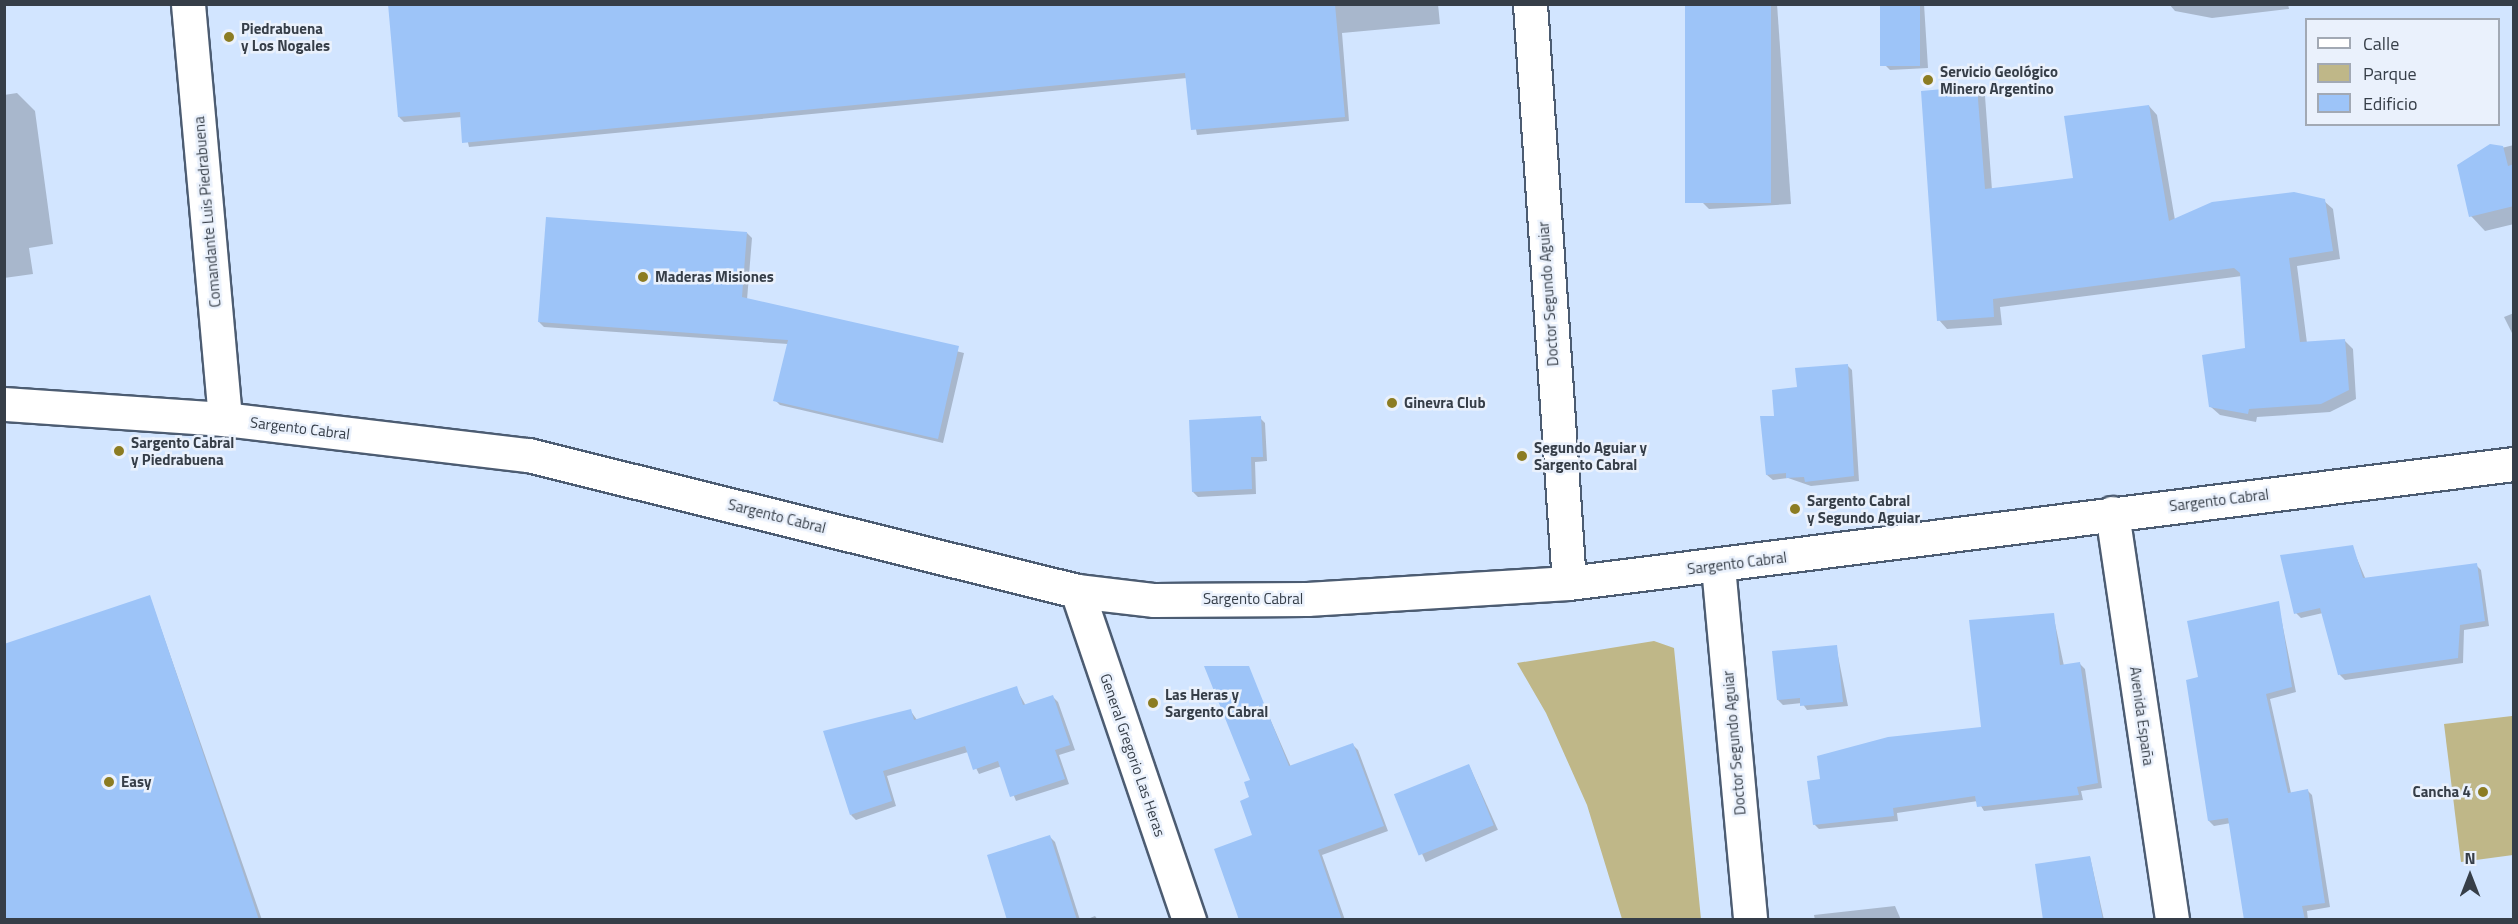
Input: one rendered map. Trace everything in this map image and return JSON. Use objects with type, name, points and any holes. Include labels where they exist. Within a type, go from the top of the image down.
[{"type":"main road","name":"Comandante Luis Piedrabuena","points":[[188,4],[225,419]]},
{"type":"main road","name":"Doctor Segundo Aguiar","points":[[1530,4],[1569,583]]},
{"type":"main road","name":"Sargento Cabral","points":[[4,404],[225,419],[528,455],[1077,591],[1154,600],[1307,599],[1569,583],[2514,464]]},
{"type":"main road","name":"Avenida España","points":[[2112,513],[2172,920]]},
{"type":"main road","name":"Doctor Segundo Aguiar","points":[[1718,566],[1750,920]]},
{"type":"main road","name":"General Gregorio Las Heras","points":[[1077,591],[1190,920]]},
{"type":"green space","points":[[1654,641],[1674,648],[1701,919],[1622,919],[1587,805],[1546,713],[1517,663]]},
{"type":"green space","name":"Cancha 4","points":[[2512,716],[2513,855],[2461,862],[2444,724]]},
{"type":"building","points":[[388,4],[1335,4],[1345,117],[1191,130],[1185,73],[462,143],[460,112],[398,117]]},
{"type":"building","points":[[1685,4],[1771,4],[1771,203],[1685,203]]},
{"type":"building","points":[[1880,4],[1920,4],[1920,66],[1880,66]]},
{"type":"building","points":[[1977,86],[1985,189],[2073,178],[2064,116],[2149,105],[2169,221],[2212,202],[2294,192],[2325,199],[2333,251],[2289,258],[2300,342],[2345,339],[2349,390],[2321,404],[2249,409],[2248,414],[2209,407],[2202,355],[2245,348],[2240,273],[2234,268],[1993,299],[1994,317],[1937,321],[1921,91]]},
{"type":"building","points":[[2490,144],[2503,146],[2508,166],[2514,164],[2514,206],[2469,217],[2457,165]]},
{"type":"building","points":[[546,217],[747,232],[742,297],[959,346],[938,439],[773,401],[788,340],[538,322]]},
{"type":"building","points":[[1848,364],[1854,476],[1805,482],[1804,477],[1786,478],[1786,473],[1766,475],[1760,416],[1774,416],[1772,390],[1797,387],[1795,368]]},
{"type":"building","points":[[1261,416],[1263,457],[1251,457],[1252,489],[1192,492],[1189,420]]},
{"type":"building","points":[[2353,545],[2363,578],[2477,563],[2485,621],[2460,625],[2458,658],[2338,675],[2320,608],[2294,614],[2280,555]]},
{"type":"building","name":"Easy","points":[[150,595],[259,920],[4,920],[4,644]]},
{"type":"building","points":[[2279,601],[2292,687],[2266,694],[2288,793],[2308,789],[2325,903],[2302,906],[2305,920],[2244,920],[2228,818],[2208,821],[2186,680],[2198,677],[2187,621]]},
{"type":"building","points":[[2054,613],[2060,665],[2080,662],[2098,783],[2077,787],[2079,795],[1977,807],[1975,796],[1893,808],[1894,816],[1813,825],[1807,781],[1820,779],[1817,756],[1888,737],[1981,727],[1969,620]]},
{"type":"building","points":[[1837,645],[1843,702],[1800,706],[1800,698],[1777,700],[1772,651]]},
{"type":"building","points":[[1204,666],[1249,666],[1289,766],[1353,743],[1384,826],[1318,850],[1342,920],[1239,920],[1214,849],[1252,835],[1240,801],[1249,797],[1244,782],[1250,780]]},
{"type":"building","points":[[1017,686],[1023,705],[1053,695],[1070,745],[1055,750],[1065,779],[1010,797],[998,761],[973,770],[965,746],[883,771],[892,801],[850,815],[823,731],[911,709],[914,720]]},
{"type":"building","points":[[1469,764],[1494,825],[1419,856],[1394,794]]},
{"type":"building","points":[[1050,835],[1077,920],[1007,920],[987,855]]},
{"type":"building","points":[[2090,856],[2103,920],[2043,920],[2035,864]]},
{"type":"place","name":"Piedrabuena y Los Nogales","points":[[229,37]]},
{"type":"place","name":"Servicio Geológico Minero Argentino","points":[[1928,80]]},
{"type":"place","name":"Maderas Misiones","points":[[643,277]]},
{"type":"place","name":"Ginevra Club","points":[[1392,403]]},
{"type":"place","name":"Sargento Cabral y Piedrabuena","points":[[119,451]]},
{"type":"place","name":"Segundo Aguiar y Sargento Cabral","points":[[1522,456]]},
{"type":"place","name":"Sargento Cabral y Segundo Aguiar","points":[[1795,509]]},
{"type":"place","name":"Las Heras y Sargento Cabral","points":[[1153,703]]},
{"type":"place","name":"Easy","points":[[109,782]]},
{"type":"place","name":"Cancha 4","points":[[2483,792]]}]
